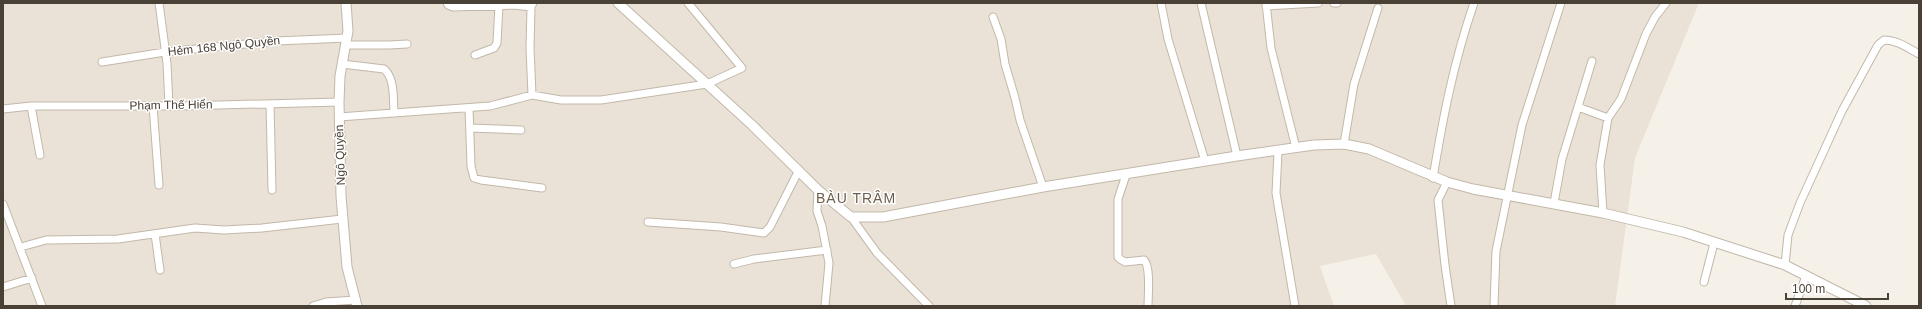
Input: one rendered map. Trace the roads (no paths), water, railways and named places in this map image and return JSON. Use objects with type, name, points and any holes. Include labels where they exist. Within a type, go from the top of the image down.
[{"type":"street","points":[[159,3],[165,52],[169,106]]},
{"type":"street","name":"Ngô Quyền","points":[[346,3],[346,41],[342,64],[339,102],[342,219],[347,267],[356,303]]},
{"type":"street","points":[[447,3],[453,7],[532,5],[530,48],[532,95]]},
{"type":"street","points":[[618,3],[799,170],[818,190],[851,217],[877,253],[926,305]]},
{"type":"street","points":[[339,117],[490,106],[532,95],[561,100],[601,100],[707,84],[742,68],[688,3]]},
{"type":"street","points":[[1161,3],[1168,39],[1205,162]]},
{"type":"street","points":[[1201,3],[1236,156]]},
{"type":"street","points":[[1296,148],[1271,48],[1266,5],[1318,3]]},
{"type":"street","points":[[1433,178],[1447,96],[1462,40],[1474,3]]},
{"type":"street","points":[[1494,306],[1496,251],[1522,125],[1561,3]]},
{"type":"street","points":[[1603,213],[1600,165],[1608,118],[1621,99],[1639,48],[1646,34],[1655,17],[1666,3]]},
{"type":"street","points":[[475,55],[494,48],[497,43],[499,5]]},
{"type":"street","points":[[1344,144],[1354,84],[1378,8]]},
{"type":"street","points":[[993,16],[1001,39],[1005,64],[1020,120],[1043,187]]},
{"type":"street","points":[[1785,265],[1788,235],[1800,203],[1842,111],[1878,45],[1884,40],[1889,40],[1901,44],[1919,54]]},
{"type":"street","name":"Hẻm 168 Ngô Quyền","points":[[102,62],[165,52],[276,41],[346,41],[389,45],[407,44]]},
{"type":"street","points":[[1554,203],[1562,159],[1592,62]]},
{"type":"street","points":[[342,64],[384,69],[391,77],[394,112]]},
{"type":"street","name":"Phạm Thế Hiển","points":[[3,109],[31,106],[169,106],[339,102]]},
{"type":"street","points":[[270,104],[272,190]]},
{"type":"street","points":[[31,106],[40,155]]},
{"type":"street","points":[[153,106],[159,185]]},
{"type":"street","points":[[1578,107],[1608,118]]},
{"type":"street","points":[[469,108],[471,166],[474,178],[542,188]]},
{"type":"street","points":[[470,128],[521,130]]},
{"type":"street","points":[[851,217],[883,217],[1043,187],[1126,175],[1236,156],[1278,152],[1296,148],[1344,144],[1369,149],[1433,178],[1447,182],[1603,213],[1674,230],[1785,265],[1866,306]]},
{"type":"street","points":[[1278,152],[1276,193],[1295,306]]},
{"type":"street","points":[[648,222],[721,227],[764,233],[770,227],[799,170]]},
{"type":"street","points":[[1126,175],[1118,200],[1118,257],[1120,260],[1125,262],[1144,260],[1146,262],[1148,270],[1148,306]]},
{"type":"street","points":[[1447,182],[1438,200],[1445,265],[1452,306]]},
{"type":"street","points":[[818,190],[817,211],[827,250],[829,275],[825,306]]},
{"type":"street","points":[[3,204],[21,247],[42,306]]},
{"type":"street","points":[[21,247],[46,240],[118,239],[195,228],[224,230],[262,228],[342,219]]},
{"type":"street","points":[[155,234],[160,270]]},
{"type":"street","points":[[1704,282],[1714,243]]},
{"type":"street","points":[[734,264],[754,259],[827,250]]},
{"type":"street","points":[[1794,306],[1806,276]]},
{"type":"street","points":[[3,287],[32,278]]},
{"type":"street","points":[[313,306],[326,302],[356,303]]},
{"type":"district","name":"BÀU TRÂM","points":[[856,198]]}]
